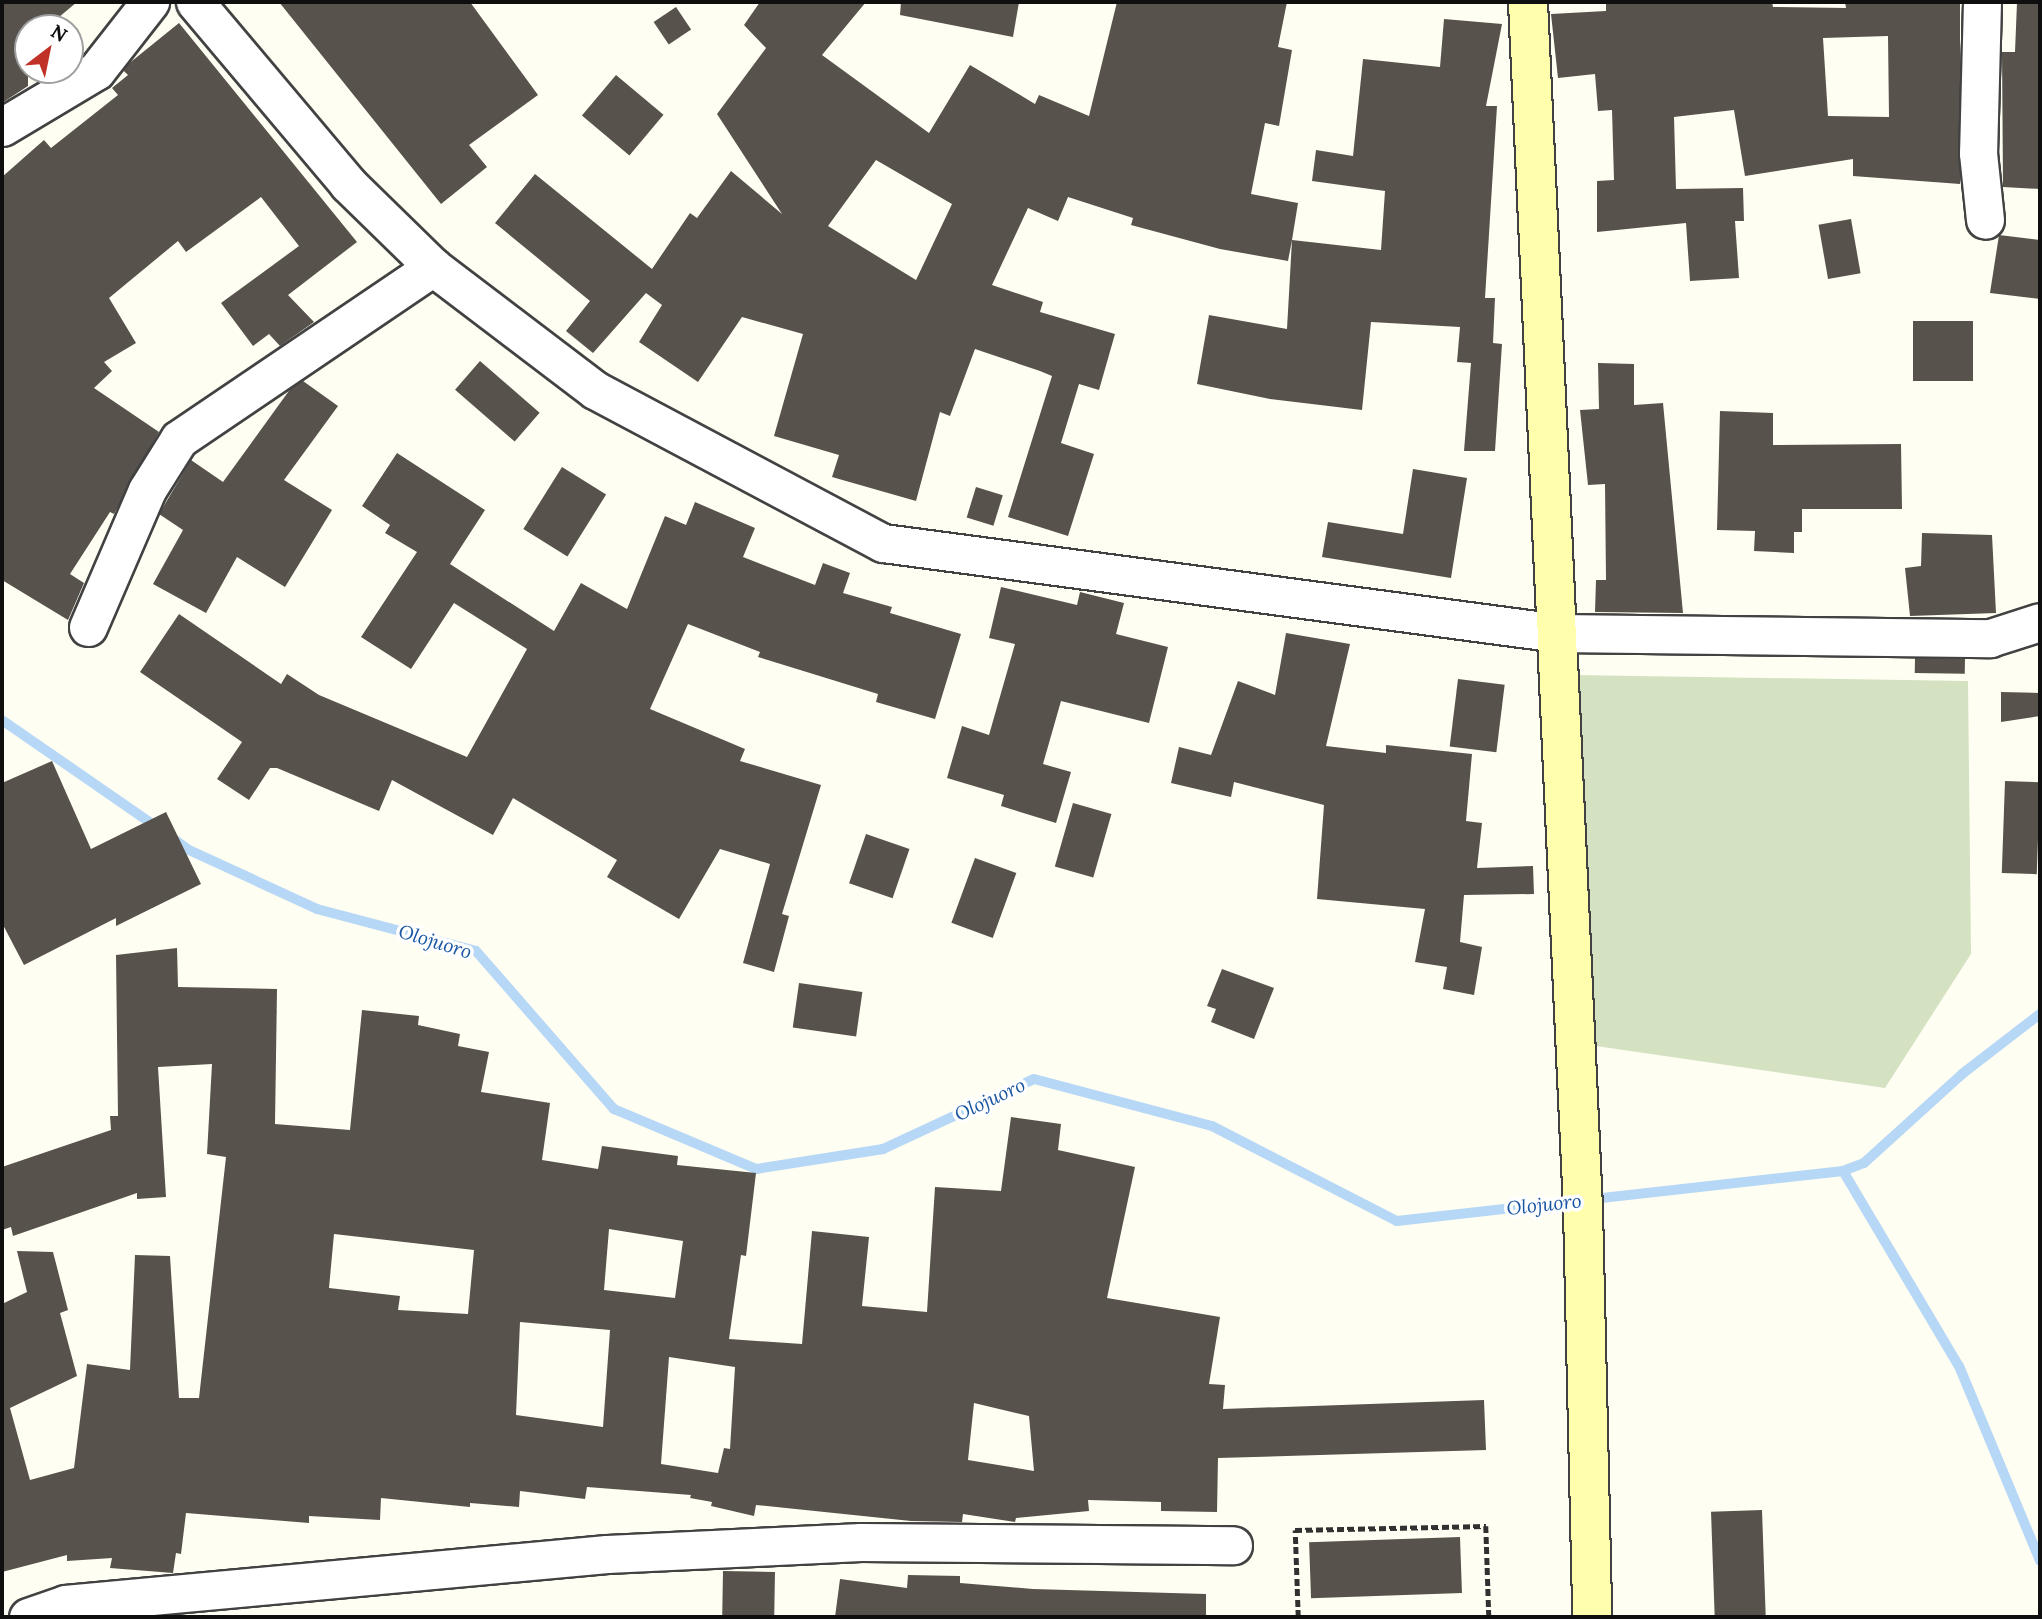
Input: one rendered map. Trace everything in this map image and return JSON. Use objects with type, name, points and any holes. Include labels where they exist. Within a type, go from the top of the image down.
[{"type":"street","points":[[2,127],[96,71],[150,2]]},
{"type":"street","points":[[195,2],[348,184],[433,267],[595,390],[883,543],[1558,633],[1990,638],[2040,622]]},
{"type":"street","points":[[1528,2],[1583,1209],[1592,1617]]},
{"type":"street","points":[[1982,2],[1978,153],[1985,220]]},
{"type":"street","points":[[88,627],[147,490],[179,439],[433,267]]},
{"type":"street","points":[[28,1617],[65,1604],[607,1554],[861,1542],[1233,1545]]},
{"type":"path","points":[[1298,1617],[1295,1530],[1486,1526],[1489,1617]]},
{"type":"green space","points":[[1574,675],[1968,681],[1971,954],[1885,1088],[1589,1045]]},
{"type":"building","points":[[2,2],[77,2],[63,14],[14,14],[14,84],[28,86],[2,103]]},
{"type":"building","points":[[279,2],[470,2],[538,95],[469,145],[487,167],[441,204]]},
{"type":"building","points":[[760,2],[866,2],[822,55],[929,133],[970,65],[1035,104],[1039,95],[1089,116],[1117,2],[1287,2],[1278,47],[1292,50],[1279,126],[1265,123],[1251,194],[1298,203],[1288,261],[1220,249],[1131,225],[1133,218],[1068,197],[1058,221],[1028,208],[992,285],[1043,302],[1040,312],[1115,334],[1099,390],[1079,384],[1061,443],[1094,454],[1068,536],[1008,517],[1052,376],[975,349],[950,416],[940,412],[916,501],[832,477],[839,455],[774,436],[803,334],[742,317],[698,382],[639,342],[662,305],[646,293],[593,353],[566,331],[590,301],[495,223],[535,174],[652,269],[690,213],[697,218],[731,171],[782,214],[717,114],[766,48],[744,25]],"holes":[[[876,160],[952,204],[916,280],[828,226]]]},
{"type":"building","points":[[901,2],[1019,2],[1013,37],[900,15]]},
{"type":"building","points":[[1606,2],[1772,2],[1773,7],[1846,8],[1845,2],[1960,2],[1960,184],[1853,176],[1853,159],[1745,176],[1734,110],[1674,117],[1676,189],[1743,188],[1744,221],[1735,221],[1739,278],[1690,281],[1686,223],[1597,232],[1597,181],[1614,180],[1612,110],[1598,111],[1595,74],[1558,78],[1551,14],[1606,11]],"holes":[[[1888,36],[1889,117],[1828,116],[1823,38]]]},
{"type":"building","points":[[2017,2],[2040,2],[2040,189],[2003,187],[2002,52],[2015,52]]},
{"type":"building","points":[[676,7],[691,29],[669,44],[654,22]]},
{"type":"building","points":[[1444,19],[1502,24],[1486,106],[1497,106],[1485,298],[1495,298],[1493,343],[1502,344],[1495,451],[1464,451],[1471,363],[1457,362],[1460,327],[1371,322],[1362,410],[1270,399],[1197,384],[1209,315],[1287,329],[1292,240],[1381,250],[1385,191],[1312,181],[1316,150],[1353,156],[1363,59],[1440,67]]},
{"type":"building","points":[[179,23],[357,242],[288,295],[314,322],[280,346],[269,334],[253,346],[221,303],[299,246],[261,197],[186,252],[178,241],[109,298],[136,343],[104,362],[112,371],[94,388],[159,432],[114,514],[110,512],[70,574],[84,583],[68,620],[2,580],[2,177],[44,140],[51,148],[118,95],[112,88],[128,75],[123,70],[127,65]]},
{"type":"building","points":[[616,75],[663,115],[629,155],[582,116]]},
{"type":"building","points":[[1851,219],[1861,273],[1828,279],[1819,225]]},
{"type":"building","points":[[1999,235],[2040,240],[2040,299],[1990,293]]},
{"type":"building","points":[[1913,321],[1973,321],[1973,381],[1913,381]]},
{"type":"building","points":[[480,361],[540,413],[515,442],[455,390]]},
{"type":"building","points":[[1598,363],[1634,364],[1634,405],[1663,403],[1683,613],[1595,612],[1596,580],[1606,580],[1605,484],[1588,485],[1580,410],[1599,409]]},
{"type":"building","points":[[303,381],[338,406],[284,480],[332,510],[285,587],[237,557],[206,613],[153,584],[183,530],[159,514],[191,460],[223,482],[291,388]]},
{"type":"building","points":[[1720,411],[1773,413],[1773,445],[1901,444],[1902,509],[1802,509],[1802,532],[1794,532],[1794,553],[1754,551],[1755,531],[1717,530]]},
{"type":"building","points":[[397,453],[485,510],[450,564],[554,631],[581,583],[627,609],[665,516],[686,525],[695,502],[755,528],[743,557],[815,585],[823,563],[850,573],[843,593],[892,607],[890,613],[961,634],[935,719],[876,702],[878,694],[758,657],[760,652],[688,624],[650,709],[745,749],[740,761],[821,785],[782,914],[789,916],[774,972],[743,963],[770,864],[720,849],[679,919],[607,877],[617,860],[513,798],[493,835],[392,780],[379,811],[277,768],[270,768],[249,800],[217,779],[242,742],[140,672],[179,614],[281,684],[287,674],[319,695],[467,757],[527,649],[454,603],[411,669],[361,637],[417,552],[385,533],[390,525],[362,506]]},
{"type":"building","points":[[562,467],[606,495],[567,556],[523,529]]},
{"type":"building","points":[[1413,469],[1467,478],[1451,578],[1322,557],[1328,522],[1403,534]]},
{"type":"building","points":[[976,487],[1003,495],[993,526],[967,518]]},
{"type":"building","points":[[1922,533],[1992,535],[1996,613],[1910,616],[1905,568],[1921,566]]},
{"type":"building","points":[[1001,587],[1077,605],[1080,592],[1124,603],[1116,634],[1168,647],[1149,723],[1061,701],[1043,764],[1071,772],[1056,823],[1001,806],[1004,795],[947,778],[962,726],[989,735],[1015,644],[989,638]]},
{"type":"building","points":[[1286,633],[1350,644],[1326,746],[1386,753],[1386,745],[1472,754],[1466,821],[1482,823],[1477,868],[1533,866],[1534,894],[1464,895],[1460,942],[1482,947],[1474,995],[1443,989],[1447,967],[1415,962],[1425,909],[1317,899],[1324,805],[1234,782],[1231,797],[1171,783],[1179,747],[1211,755],[1238,681],[1275,695]]},
{"type":"building","points":[[1915,658],[1965,659],[1965,674],[1915,673]]},
{"type":"building","points":[[1458,679],[1505,685],[1496,752],[1450,746]]},
{"type":"building","points":[[2001,692],[2040,693],[2040,716],[2001,722]]},
{"type":"building","points":[[52,761],[91,849],[166,812],[201,884],[116,926],[116,918],[24,965],[2,923],[2,783]]},
{"type":"building","points":[[2005,781],[2040,782],[2037,874],[2002,873]]},
{"type":"building","points":[[1073,803],[1111,814],[1093,877],[1055,866]]},
{"type":"building","points":[[866,834],[909,849],[893,898],[849,883]]},
{"type":"building","points":[[975,858],[1016,873],[993,938],[951,923]]},
{"type":"building","points":[[177,948],[178,987],[277,989],[275,1124],[350,1130],[362,1010],[419,1016],[418,1025],[460,1034],[458,1046],[489,1052],[481,1092],[550,1103],[542,1160],[598,1169],[602,1146],[678,1156],[677,1165],[756,1173],[746,1256],[741,1255],[729,1339],[802,1344],[812,1231],[869,1237],[862,1306],[927,1312],[935,1187],[1001,1191],[1011,1117],[1061,1124],[1058,1150],[1135,1167],[1107,1298],[1220,1317],[1209,1384],[1225,1385],[1223,1409],[1484,1400],[1486,1450],[1218,1458],[1217,1512],[1161,1511],[1161,1502],[1088,1500],[1089,1511],[1016,1518],[1015,1522],[963,1514],[962,1522],[911,1521],[756,1505],[754,1516],[711,1506],[712,1502],[690,1498],[691,1495],[587,1487],[585,1499],[520,1491],[519,1507],[470,1503],[470,1507],[381,1498],[380,1520],[309,1516],[309,1523],[186,1513],[181,1554],[176,1553],[173,1573],[110,1568],[112,1558],[67,1561],[67,1555],[2,1572],[2,1304],[27,1292],[17,1251],[53,1252],[68,1310],[60,1313],[77,1376],[10,1408],[30,1480],[74,1468],[87,1364],[130,1370],[135,1255],[170,1256],[179,1398],[199,1398],[226,1157],[207,1154],[212,1064],[158,1067],[166,1197],[137,1199],[137,1193],[13,1236],[11,1227],[2,1230],[2,1167],[111,1130],[110,1116],[118,1116],[116,955]],"holes":[[[609,1229],[683,1241],[675,1298],[604,1290]],[[334,1234],[474,1250],[468,1314],[398,1310],[400,1296],[329,1288]],[[520,1322],[610,1330],[603,1427],[516,1415]],[[669,1357],[735,1367],[730,1449],[724,1448],[718,1473],[661,1464]],[[974,1403],[1029,1416],[1034,1471],[968,1460]]]},
{"type":"building","points":[[1222,969],[1274,988],[1254,1039],[1211,1022],[1216,1009],[1207,1006]]},
{"type":"building","points":[[799,983],[862,992],[856,1036],[793,1028]]},
{"type":"building","points":[[1762,1510],[1766,1617],[1715,1617],[1711,1512]]},
{"type":"building","points":[[1460,1537],[1462,1593],[1311,1598],[1309,1542]]},
{"type":"building","points":[[723,1571],[775,1572],[774,1617],[722,1617]]},
{"type":"building","points":[[908,1575],[960,1576],[960,1583],[1033,1589],[1206,1594],[1206,1617],[835,1617],[840,1579],[907,1588]]},
{"type":"waterway","name":"Olojuoro","points":[[2,720],[158,828]]},
{"type":"waterway","name":"Olojuoro","points":[[171,837],[189,850],[317,909],[476,951],[614,1109],[756,1169],[883,1149],[1034,1079],[1212,1126],[1397,1221],[1843,1171],[1864,1163],[1962,1074],[2040,1014]]},
{"type":"waterway","points":[[1843,1171],[1959,1366],[2040,1561]]}]
